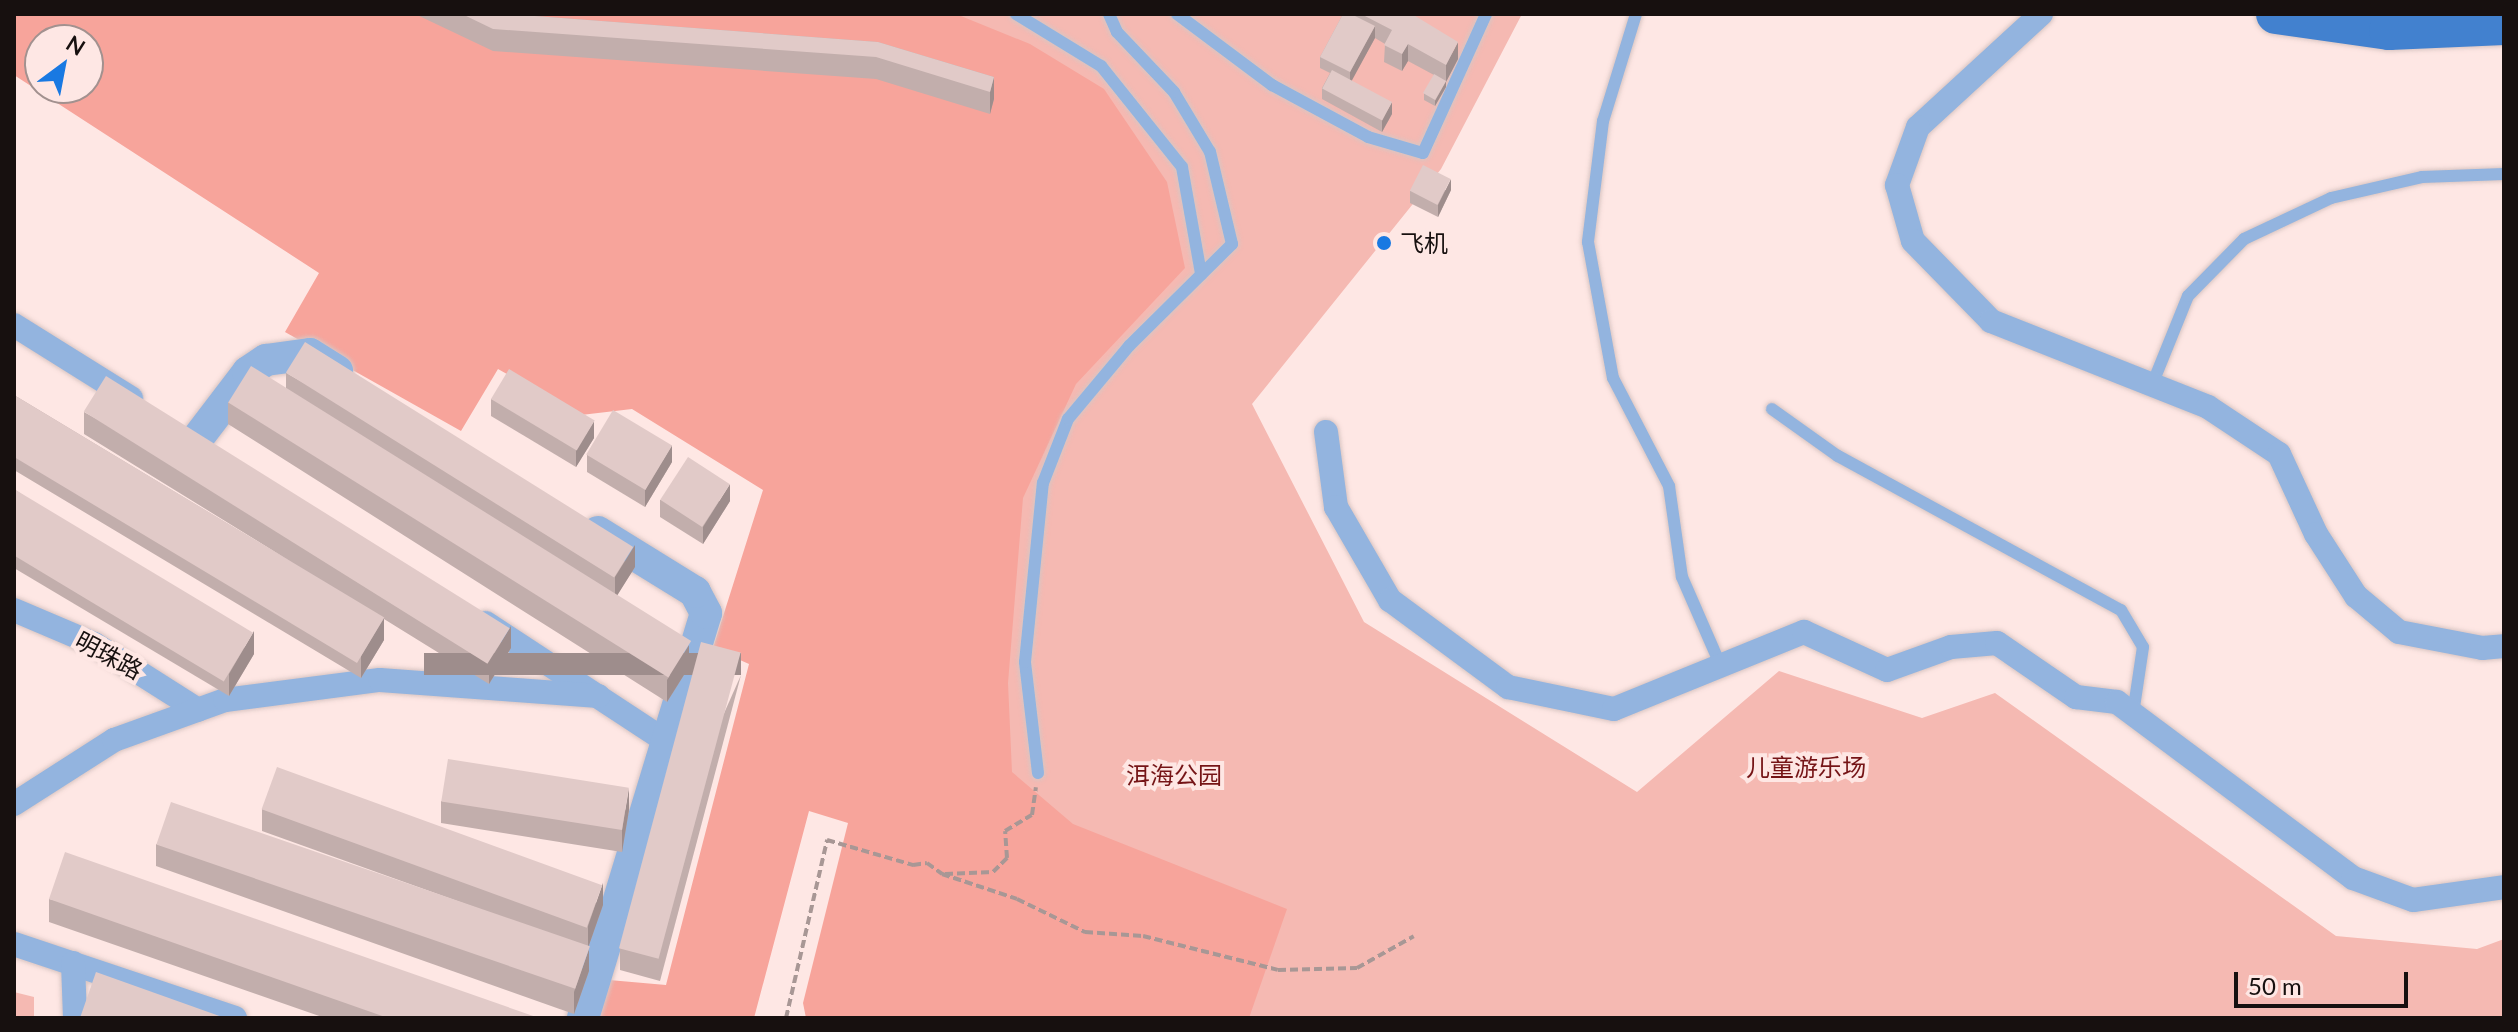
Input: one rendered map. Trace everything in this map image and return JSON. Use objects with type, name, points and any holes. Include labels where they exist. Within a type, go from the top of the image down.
[{"type":"main road","points":[[2276,14],[2389,30],[2504,25]]},
{"type":"street","points":[[2041,14],[1918,127],[1897,185],[1913,241],[1991,321],[2208,407],[2279,454],[2316,534],[2356,596],[2399,632],[2482,648],[2504,646]]},
{"type":"street","points":[[14,325],[224,457]]},
{"type":"street","points":[[176,426],[266,360],[310,354],[363,387]]},
{"type":"street","points":[[1326,432],[1336,507],[1390,600],[1508,687],[1614,709],[1804,632],[1887,670],[1951,647],[1997,643],[2076,697],[2117,702],[2353,878],[2413,900],[2504,887]]},
{"type":"street","points":[[575,518],[695,592],[706,613],[583,1018]]},
{"type":"street","name":"明珠路","points":[[14,610],[94,644],[198,710]]},
{"type":"street","points":[[466,611],[669,743]]},
{"type":"street","points":[[14,804],[114,740],[225,700],[380,680],[601,696]]},
{"type":"street","points":[[14,944],[235,1018]]},
{"type":"street","points":[[73,963],[75,1018]]},
{"type":"lane","points":[[1016,14],[1101,66],[1182,167],[1201,274]]},
{"type":"lane","points":[[1038,773],[1025,662],[1043,483],[1068,419],[1129,346],[1232,244],[1210,152],[1174,92],[1117,32],[1109,14]]},
{"type":"lane","points":[[1177,14],[1272,85],[1368,137],[1423,153],[1486,14]]},
{"type":"lane","points":[[1636,14],[1603,121],[1588,242],[1613,378],[1669,486],[1682,577],[1720,664]]},
{"type":"lane","points":[[2152,385],[2188,296],[2244,239],[2331,198],[2422,177],[2504,174]]},
{"type":"lane","points":[[1772,409],[1838,456],[2121,610],[2143,647],[2133,714]]},
{"type":"path","points":[[942,874],[993,872],[1007,858],[1005,831],[1032,815],[1038,773]]},
{"type":"path","points":[[786,1018],[827,840],[913,865],[927,863],[942,874],[1017,899],[1085,932],[1143,936],[1278,970],[1357,968],[1414,936]]},
{"type":"green space","name":"洱海公园","points":[[426,14],[1522,14],[1441,169],[1252,404],[1364,622],[1637,792],[1779,671],[1922,718],[1995,693],[2336,936],[2477,949],[2504,939],[2504,1018],[1008,1018],[924,569]]},
{"type":"green space","points":[[14,992],[34,997],[34,1018],[14,1018]]},
{"type":"shaded area","points":[[14,14],[956,14],[1030,44],[1104,89],[1167,182],[1185,268],[1076,384],[1023,498],[1008,683],[1012,772],[1073,824],[1287,909],[1249,1018],[806,1018],[803,1003],[848,823],[809,811],[754,1018],[597,1018],[609,980],[666,985],[749,664],[713,648],[763,490],[632,409],[581,415],[498,369],[461,431],[285,332],[319,273],[59,104],[104,104],[104,24],[24,24],[24,81],[14,75]]},
{"type":"building","points":[[462,14],[508,14],[878,42],[994,77],[990,92],[876,57],[493,29]]},
{"type":"building","points":[[1343,14],[1351,14],[1375,26],[1350,72],[1320,57]]},
{"type":"building","points":[[1361,14],[1412,14],[1458,42],[1446,65],[1408,44],[1402,54],[1384,45],[1392,30]]},
{"type":"building","points":[[1332,70],[1392,102],[1382,120],[1322,89]]},
{"type":"building","points":[[1434,74],[1446,81],[1435,100],[1423,93]]},
{"type":"building","points":[[1423,165],[1451,179],[1437,205],[1410,191]]},
{"type":"building","points":[[305,342],[633,547],[614,578],[286,373]]},
{"type":"building","points":[[251,366],[691,641],[668,677],[228,402]]},
{"type":"building","points":[[509,369],[595,421],[577,451],[491,399]]},
{"type":"building","points":[[106,376],[510,628],[487,664],[84,412]]},
{"type":"building","points":[[14,395],[384,617],[357,663],[14,457]]},
{"type":"building","points":[[613,410],[672,446],[645,490],[586,455]]},
{"type":"building","points":[[688,457],[730,484],[702,527],[660,500]]},
{"type":"building","points":[[14,489],[253,633],[224,682],[14,555]]},
{"type":"building","points":[[701,642],[741,653],[659,959],[619,948]]},
{"type":"building","points":[[448,759],[629,788],[622,830],[441,801]]},
{"type":"building","points":[[277,767],[602,885],[587,928],[262,809]]},
{"type":"building","points":[[171,802],[590,946],[575,989],[156,845]]},
{"type":"building","points":[[65,852],[539,1018],[388,1018],[49,899]]},
{"type":"building","points":[[96,972],[225,1018],[80,1018]]},
{"type":"place","name":"飞机","points":[[1384,243]]},
{"type":"park label","name":"儿童游乐场","points":[[1806,767]]}]
